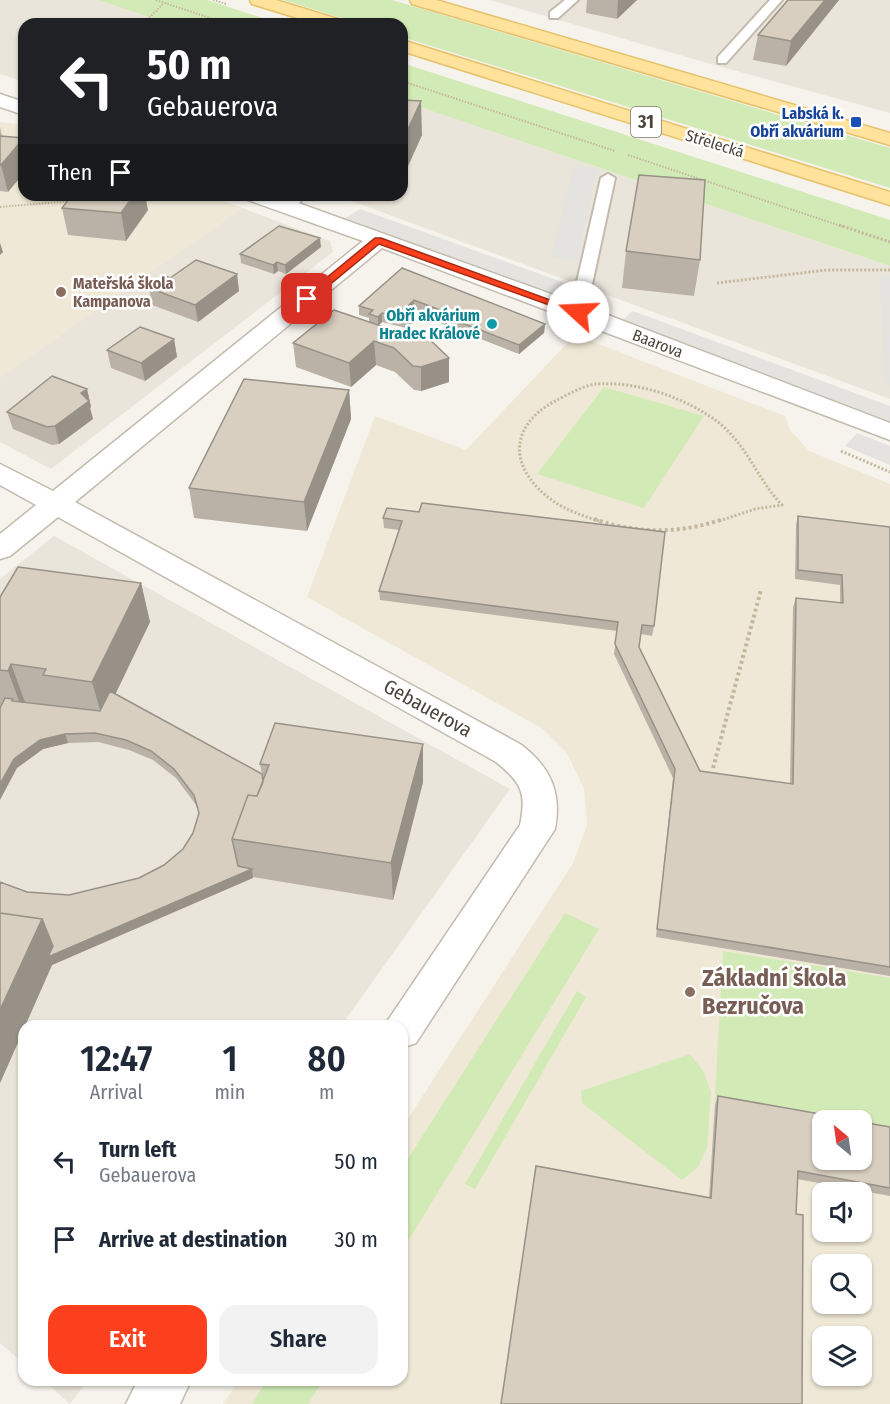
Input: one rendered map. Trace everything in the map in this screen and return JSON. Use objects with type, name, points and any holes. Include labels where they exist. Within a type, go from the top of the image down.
[{"type":"main road","points":[[258,0],[316,18]]},
{"type":"main road","points":[[418,0],[890,139]]},
{"type":"main road","name":"Střelecká","points":[[408,47],[890,199]]},
{"type":"street","points":[[0,100],[18,107]]},
{"type":"street","name":"Baarova","points":[[293,201],[378,240],[578,312],[890,432]]},
{"type":"street","points":[[0,549],[378,240]]},
{"type":"street","name":"Gebauerova","points":[[0,473],[508,753],[528,767],[540,790],[542,808],[537,829],[408,1021]]},
{"type":"street","points":[[151,1404],[163,1386]]},
{"type":"lane","points":[[554,15],[572,0]]},
{"type":"lane","points":[[722,60],[776,0]]},
{"type":"lane","points":[[578,312],[608,178]]},
{"type":"path","points":[[156,0],[210,18]]},
{"type":"path","points":[[149,18],[164,3]]},
{"type":"path","points":[[408,83],[890,242]]},
{"type":"path","points":[[0,207],[71,201]]},
{"type":"path","points":[[717,283],[827,270],[890,270]]},
{"type":"path","points":[[596,384],[646,387],[703,411],[734,433],[753,460],[770,493],[782,505],[763,506],[734,517],[677,531],[622,528],[568,510],[529,480],[521,463],[518,443],[527,421],[559,397],[596,384]]},
{"type":"path","points":[[839,450],[890,472]]},
{"type":"path","points":[[763,506],[770,493]]},
{"type":"path","points":[[713,768],[761,590]]},
{"type":"shaded area","points":[[0,0],[98,0],[152,18],[18,18],[18,80],[0,74]]},
{"type":"shaded area","points":[[490,0],[890,0],[890,113],[704,62]]},
{"type":"shaded area","points":[[408,103],[890,266],[890,399],[351,201],[408,201]]},
{"type":"shaded area","name":"Mateřská škola Kampanova","points":[[0,122],[18,124],[18,201],[224,201],[242,208],[0,377]]},
{"type":"shaded area","points":[[574,166],[597,168],[578,260],[551,258]]},
{"type":"shaded area","points":[[242,208],[330,241],[333,252],[51,469],[0,442],[0,377]]},
{"type":"shaded area","points":[[360,209],[565,283],[551,294],[345,218]]},
{"type":"shaded area","points":[[879,275],[890,276],[890,385],[885,384]]},
{"type":"shaded area","points":[[633,311],[890,406],[890,423],[620,322]]},
{"type":"shaded area","name":"Základní škola Bezručova","points":[[575,335],[785,416],[790,430],[809,451],[890,484],[890,1404],[223,1404],[235,1386],[408,1386],[408,1119],[573,863],[587,825],[584,789],[567,753],[543,729],[307,597],[375,416],[466,450]]},
{"type":"shaded area","points":[[857,433],[890,446],[890,465],[845,446]]},
{"type":"shaded area","points":[[54,536],[510,789],[345,1020],[18,1020],[18,1359],[0,1343],[0,579]]},
{"type":"shaded area","points":[[50,1386],[84,1386],[70,1404]]},
{"type":"green space","points":[[98,0],[207,0],[262,18],[152,18]]},
{"type":"green space","points":[[283,0],[392,0],[890,148],[890,188],[408,39],[408,18],[342,18]]},
{"type":"green space","points":[[408,65],[890,220],[890,266],[408,103]]},
{"type":"green space","points":[[604,387],[704,416],[644,508],[537,474]]},
{"type":"green space","points":[[565,913],[599,929],[408,1241],[408,1159]]},
{"type":"green space","points":[[723,951],[890,978],[890,1132],[872,1129],[872,1110],[812,1110],[812,1117],[715,1100]]},
{"type":"green space","points":[[577,991],[586,997],[475,1189],[465,1184]]},
{"type":"green space","points":[[690,1054],[703,1071],[711,1092],[707,1148],[698,1167],[682,1180],[582,1103],[581,1091]]},
{"type":"green space","points":[[263,1386],[319,1386],[308,1404],[252,1404]]},
{"type":"building","points":[[788,0],[825,0],[791,41],[758,35]]},
{"type":"building","points":[[408,100],[421,101],[408,129]]},
{"type":"building","points":[[0,136],[18,138],[18,145],[0,165]]},
{"type":"building","points":[[639,175],[705,180],[700,260],[626,251]]},
{"type":"building","points":[[67,201],[130,201],[121,213],[62,208]]},
{"type":"building","points":[[279,226],[320,238],[285,265],[277,262],[273,265],[240,254]]},
{"type":"building","points":[[196,260],[237,274],[195,305],[149,288],[166,276],[170,278]]},
{"type":"building","points":[[402,268],[545,324],[519,345],[439,314],[443,311],[414,300],[408,306],[411,314],[406,319],[382,313],[378,317],[369,314],[373,310],[359,306]]},
{"type":"building","points":[[334,310],[416,338],[425,335],[449,358],[421,367],[413,366],[394,348],[374,341],[349,363],[293,343]]},
{"type":"building","points":[[140,327],[174,339],[141,363],[107,350]]},
{"type":"building","points":[[52,376],[87,389],[81,393],[89,401],[55,426],[47,427],[7,412]]},
{"type":"building","points":[[244,379],[349,390],[304,502],[189,488]]},
{"type":"building","points":[[422,503],[665,532],[654,626],[642,625],[639,647],[700,771],[793,784],[796,598],[843,603],[842,575],[798,570],[798,516],[890,527],[890,967],[657,929],[675,769],[615,644],[618,622],[379,591],[402,521],[383,518],[387,508],[419,512]]},
{"type":"building","points":[[18,567],[141,583],[92,682],[43,675],[46,669],[11,664],[8,671],[0,670],[0,597]]},
{"type":"building","points":[[110,691],[262,774],[263,782],[257,796],[248,795],[232,839],[238,866],[252,869],[48,957],[53,946],[42,919],[0,913],[0,882],[27,892],[69,895],[139,878],[164,865],[183,849],[193,833],[199,813],[194,795],[174,769],[151,751],[126,740],[95,733],[65,734],[40,740],[14,759],[0,784],[0,708],[5,698],[13,699],[12,701],[100,711]]},
{"type":"building","points":[[275,723],[423,744],[391,863],[232,839],[248,795],[257,796],[269,765],[260,764]]},
{"type":"building","points":[[0,913],[42,919],[0,1010]]},
{"type":"building","points":[[718,1096],[812,1113],[812,1170],[872,1170],[872,1124],[890,1127],[890,1188],[872,1185],[872,1182],[858,1182],[798,1171],[796,1214],[803,1215],[802,1404],[501,1404],[536,1166],[711,1198]]},
{"type":"place","name":"Labská k. Obří akvárium","points":[[856,122]]},
{"type":"place","name":"Mateřská škola Kampanova","points":[[61,292]]},
{"type":"place","name":"Obří akvárium Hradec Králové","points":[[492,324]]},
{"type":"place","name":"Základní škola Bezručova","points":[[690,992]]},
{"type":"route","points":[[307,299],[378,240],[578,312]]}]
